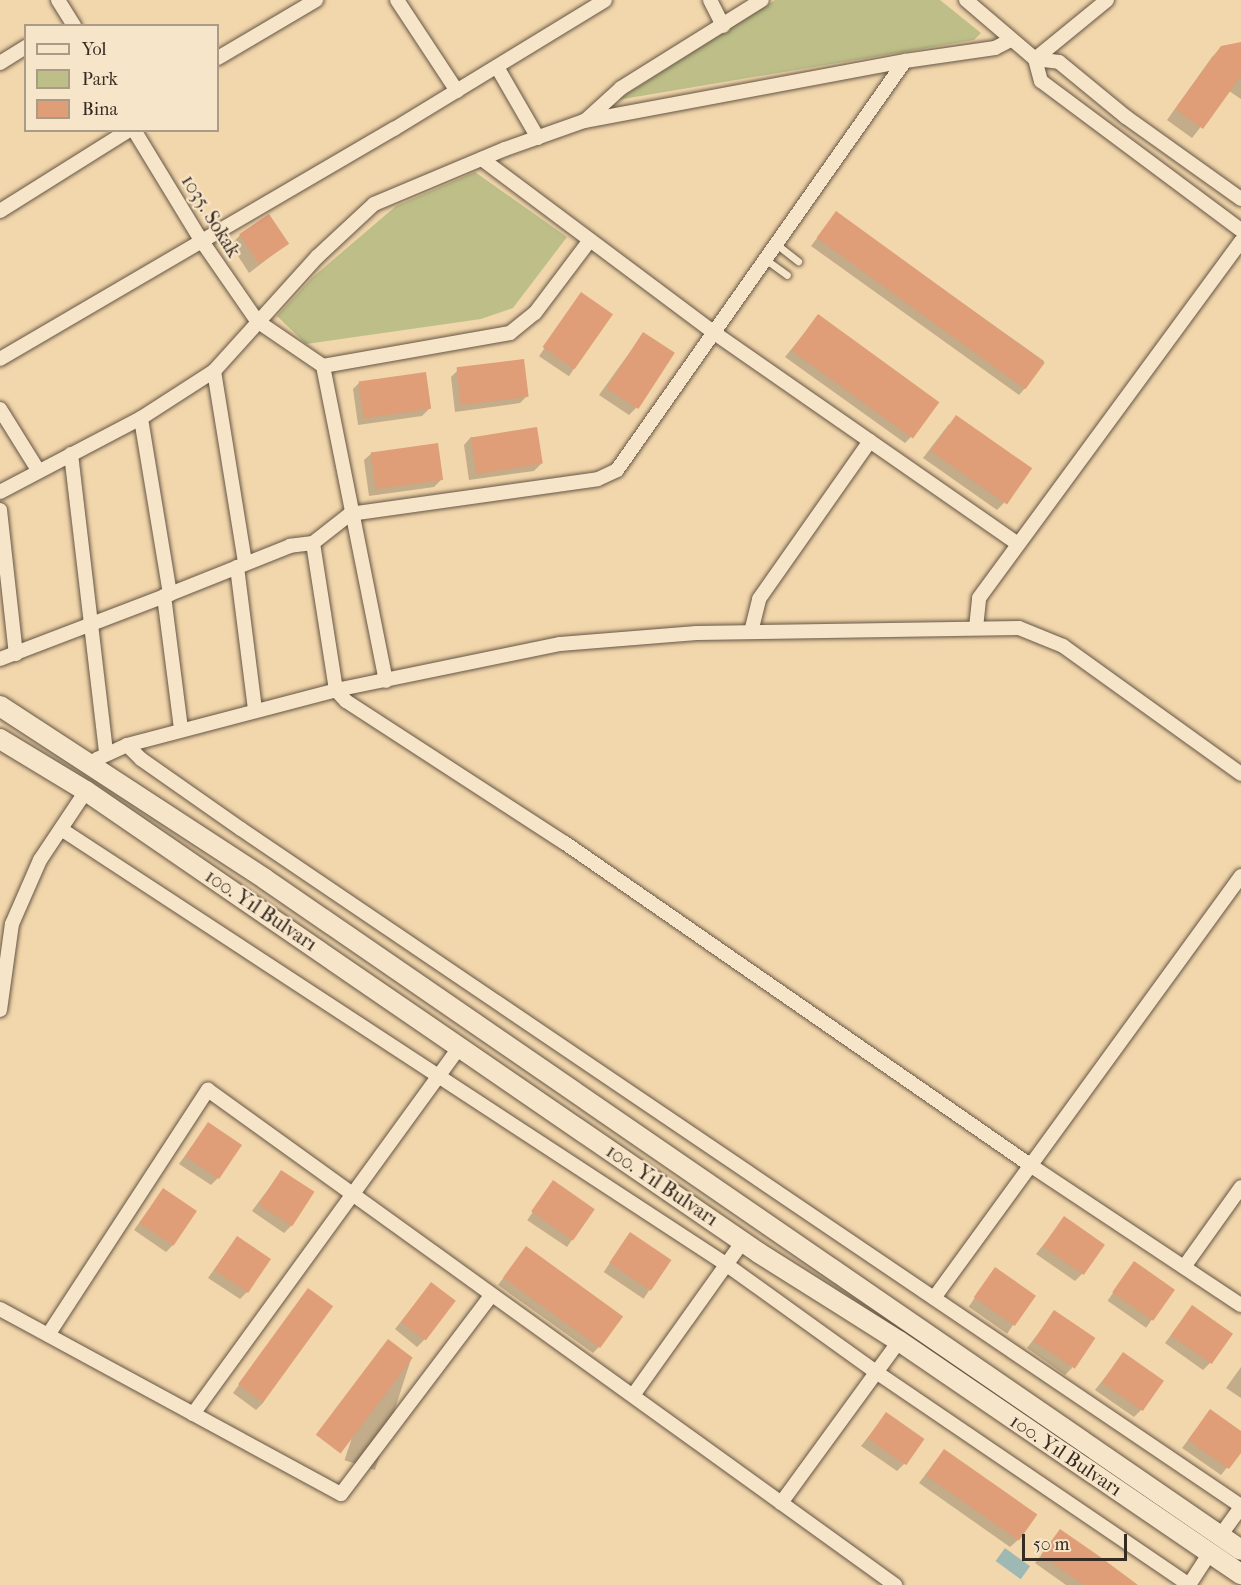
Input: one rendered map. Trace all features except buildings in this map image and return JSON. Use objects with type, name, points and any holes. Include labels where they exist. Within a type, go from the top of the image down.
[{"type":"main road","name":"100. Yıl Bulvarı","points":[[0,706],[265,879],[1215,1544],[1241,1574]]},
{"type":"main road","name":"100. Yıl Bulvarı","points":[[0,739],[86,791],[743,1241],[1215,1544],[1241,1550]]},
{"type":"main road","points":[[86,791],[94,769]]},
{"type":"street","points":[[58,0],[68,23]]},
{"type":"street","points":[[219,57],[316,0]]},
{"type":"street","points":[[397,0],[457,91]]},
{"type":"street","points":[[0,359],[457,91],[605,0]]},
{"type":"street","points":[[710,0],[723,26]]},
{"type":"street","points":[[584,121],[621,88],[762,0]]},
{"type":"street","points":[[966,0],[1035,59],[1059,62],[1126,117],[1241,199]]},
{"type":"street","points":[[1035,59],[1107,0]]},
{"type":"street","points":[[0,492],[38,470],[141,418],[214,371],[317,257],[374,204],[482,159],[584,121],[905,61],[995,48],[1011,40]]},
{"type":"street","points":[[0,63],[24,48]]},
{"type":"street","points":[[1035,59],[1041,81],[1241,230]]},
{"type":"street","points":[[0,659],[290,546],[313,543],[350,514],[598,479],[617,470],[905,61]]},
{"type":"street","points":[[497,67],[538,138]]},
{"type":"street","points":[[0,211],[126,132]]},
{"type":"street","name":"1035. Sokak","points":[[135,132],[201,240],[257,321]]},
{"type":"street","points":[[482,159],[713,332],[1018,544]]},
{"type":"street","points":[[257,321],[323,366],[510,333],[535,313],[590,240]]},
{"type":"street","points":[[976,628],[979,598],[1241,241]]},
{"type":"street","points":[[323,366],[350,514],[386,681]]},
{"type":"street","points":[[214,371],[241,565],[255,709]]},
{"type":"street","points":[[0,409],[38,470]]},
{"type":"street","points":[[141,418],[167,595],[181,729]]},
{"type":"street","points":[[751,632],[759,599],[870,441]]},
{"type":"street","points":[[71,454],[106,752]]},
{"type":"street","points":[[0,510],[16,654]]},
{"type":"street","points":[[313,543],[336,690],[346,701],[565,843],[819,1016],[1030,1165],[1241,1305]]},
{"type":"street","points":[[94,769],[97,759],[106,752],[255,709],[560,644],[751,632],[1019,628],[1056,643],[1241,774]]},
{"type":"street","points":[[61,829],[440,1074],[727,1264],[876,1372],[1189,1585],[1241,1507],[251,836],[141,759],[127,745]]},
{"type":"street","points":[[0,1010],[12,924],[40,860],[86,791]]},
{"type":"street","points":[[934,1298],[1241,876]]},
{"type":"street","points":[[193,1414],[350,1195],[460,1047]]},
{"type":"street","points":[[48,1335],[208,1090],[490,1297],[634,1394],[895,1585]]},
{"type":"street","points":[[1184,1267],[1241,1187]]},
{"type":"street","points":[[634,1394],[743,1241]]},
{"type":"street","points":[[0,1309],[341,1494],[490,1297]]},
{"type":"street","points":[[781,1503],[899,1341]]},
{"type":"lane","points":[[776,244],[798,261]]},
{"type":"lane","points":[[765,259],[787,275]]},
{"type":"green space","points":[[775,0],[940,0],[981,33],[974,40],[617,100]]},
{"type":"green space","points":[[475,172],[567,237],[513,308],[481,319],[306,344],[277,316],[313,277],[396,206]]},
{"type":"water","points":[[1005,1548],[1030,1566],[1021,1579],[996,1561]]}]
